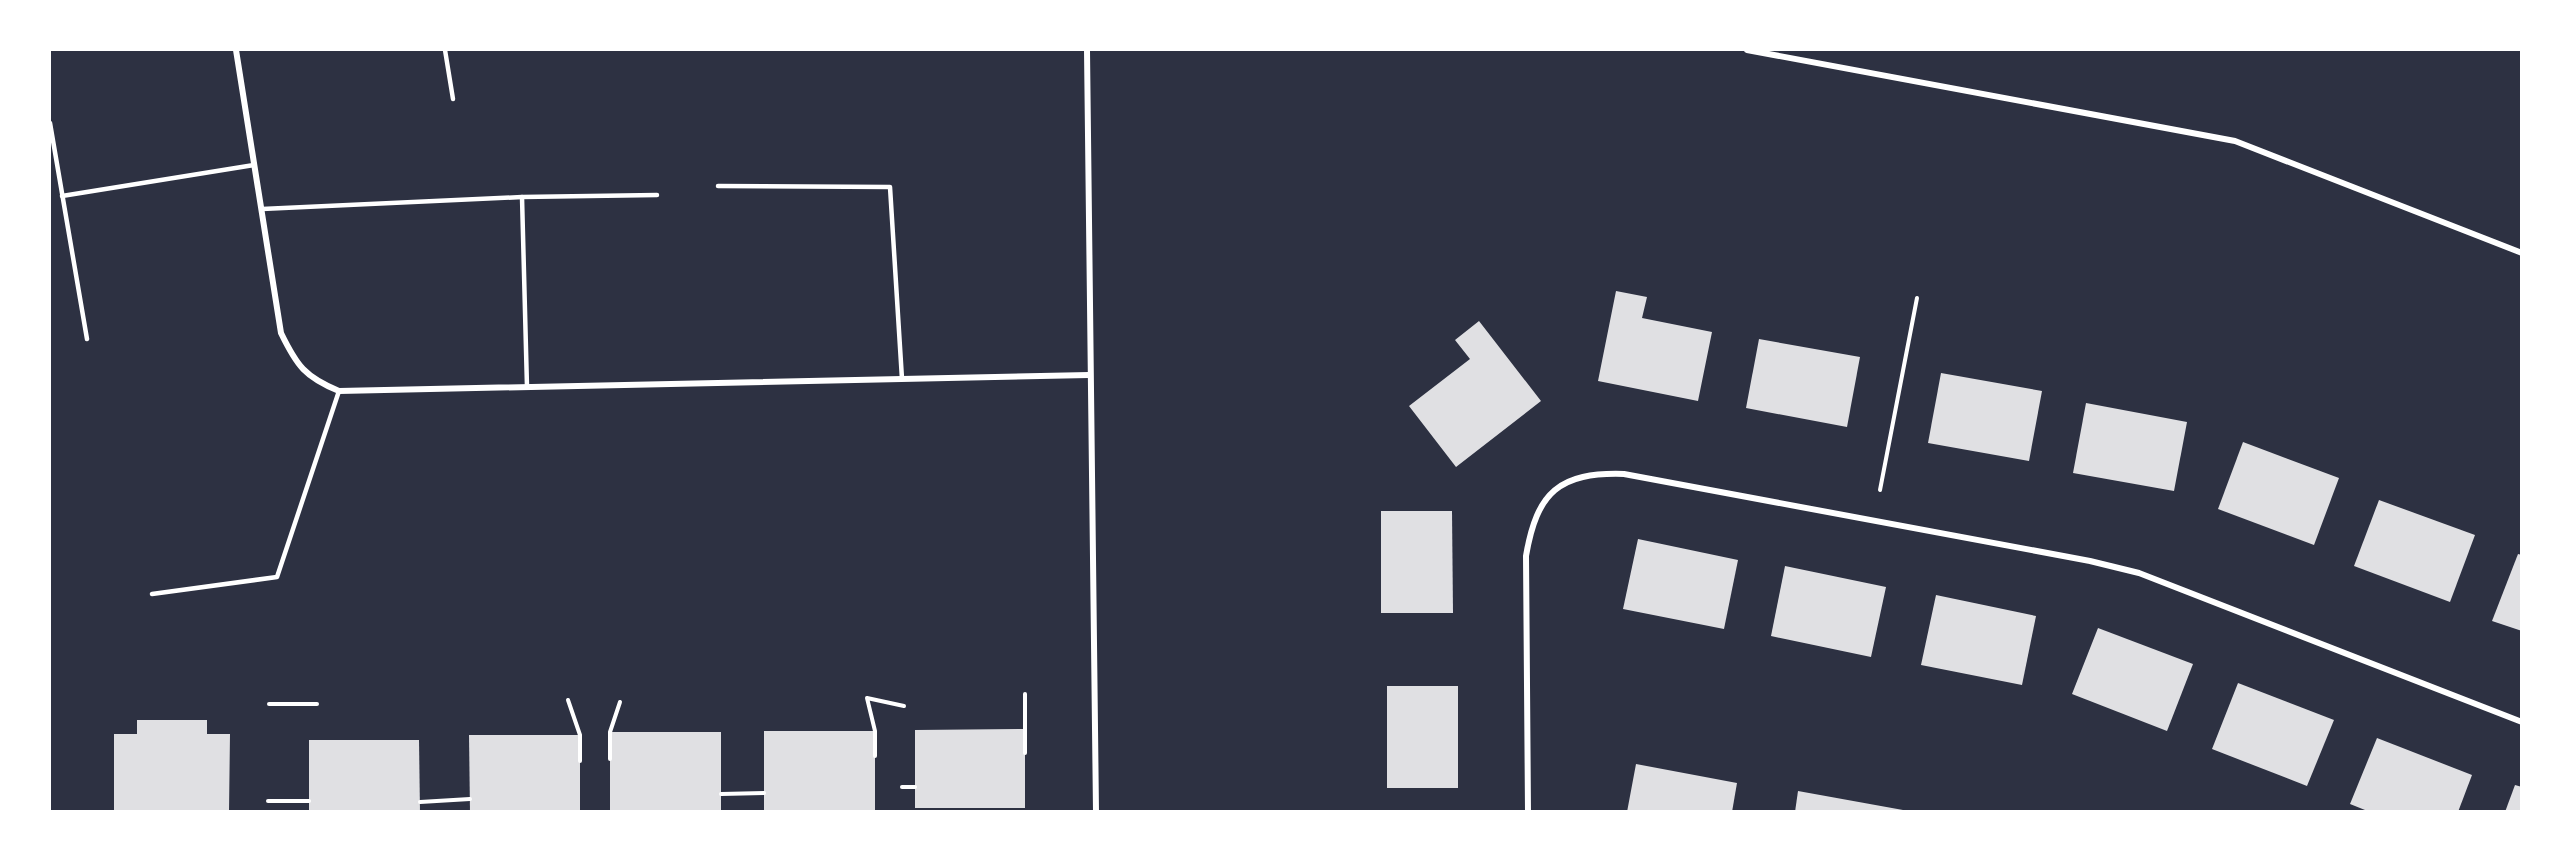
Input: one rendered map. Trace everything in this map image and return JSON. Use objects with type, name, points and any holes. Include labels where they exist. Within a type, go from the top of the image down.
[{"type":"street","points":[[236,50],[281,333],[295,362],[315,381],[339,391],[1089,375]]},
{"type":"street","points":[[1087,50],[1089,375],[1096,812]]},
{"type":"street","points":[[1747,50],[2235,141],[2522,253]]},
{"type":"street","points":[[1528,812],[1526,556],[1531,527],[1543,503],[1557,488],[1579,476],[1600,473],[1624,474],[2090,561],[2139,573],[2522,722]]},
{"type":"lane","points":[[445,50],[453,99]]},
{"type":"lane","points":[[50,123],[87,339]]},
{"type":"lane","points":[[62,196],[254,165]]},
{"type":"lane","points":[[718,186],[890,187],[902,379]]},
{"type":"lane","points":[[262,209],[522,197],[657,195]]},
{"type":"lane","points":[[522,197],[527,387]]},
{"type":"lane","points":[[152,594],[277,577],[339,391]]},
{"type":"path","points":[[1880,490],[1917,298]]},
{"type":"path","points":[[1025,694],[1025,753]]},
{"type":"path","points":[[875,756],[875,731],[867,698],[904,706]]},
{"type":"path","points":[[568,700],[580,735],[580,761]]},
{"type":"path","points":[[610,759],[610,732],[621,702]]},
{"type":"path","points":[[269,704],[317,704]]},
{"type":"path","points":[[902,787],[915,787]]},
{"type":"path","points":[[721,794],[764,793]]},
{"type":"path","points":[[420,801],[470,799]]},
{"type":"path","points":[[268,801],[309,801]]},
{"type":"building","points":[[1616,291],[1647,297],[1642,318],[1712,332],[1698,401],[1598,381]]},
{"type":"building","points":[[1479,321],[1541,401],[1456,467],[1409,406],[1470,359],[1455,340]]},
{"type":"building","points":[[1759,339],[1860,357],[1847,427],[1746,408]]},
{"type":"building","points":[[1941,373],[2042,391],[2029,461],[1928,443]]},
{"type":"building","points":[[2086,403],[2187,422],[2174,491],[2073,473]]},
{"type":"building","points":[[2243,442],[2339,478],[2314,545],[2218,509]]},
{"type":"building","points":[[2379,500],[2475,535],[2450,602],[2354,566]]},
{"type":"building","points":[[1381,511],[1452,511],[1453,613],[1381,613]]},
{"type":"building","points":[[1638,539],[1738,560],[1724,629],[1623,609]]},
{"type":"building","points":[[2518,554],[2522,555],[2522,631],[2492,621]]},
{"type":"building","points":[[1785,566],[1886,587],[1871,657],[1771,636]]},
{"type":"building","points":[[1936,595],[2036,616],[2022,685],[1921,665]]},
{"type":"building","points":[[2098,628],[2193,664],[2167,731],[2072,694]]},
{"type":"building","points":[[2238,683],[2334,720],[2307,786],[2212,749]]},
{"type":"building","points":[[1387,686],[1458,686],[1458,788],[1387,788]]},
{"type":"building","points":[[137,720],[207,720],[207,734],[230,734],[229,812],[114,812],[114,734],[137,734]]},
{"type":"building","points":[[1025,729],[1025,808],[915,808],[915,730]]},
{"type":"building","points":[[764,731],[875,731],[875,810],[764,811]]},
{"type":"building","points":[[610,732],[721,732],[721,811],[610,811]]},
{"type":"building","points":[[469,735],[580,735],[580,812],[470,812]]},
{"type":"building","points":[[2377,738],[2472,775],[2458,812],[2370,812],[2350,804]]},
{"type":"building","points":[[309,740],[419,740],[420,812],[309,812]]},
{"type":"building","points":[[1636,764],[1737,783],[1732,812],[1627,812]]},
{"type":"building","points":[[2515,785],[2522,787],[2522,812],[2505,812]]},
{"type":"building","points":[[1798,791],[1903,810],[1903,812],[1795,812]]}]
